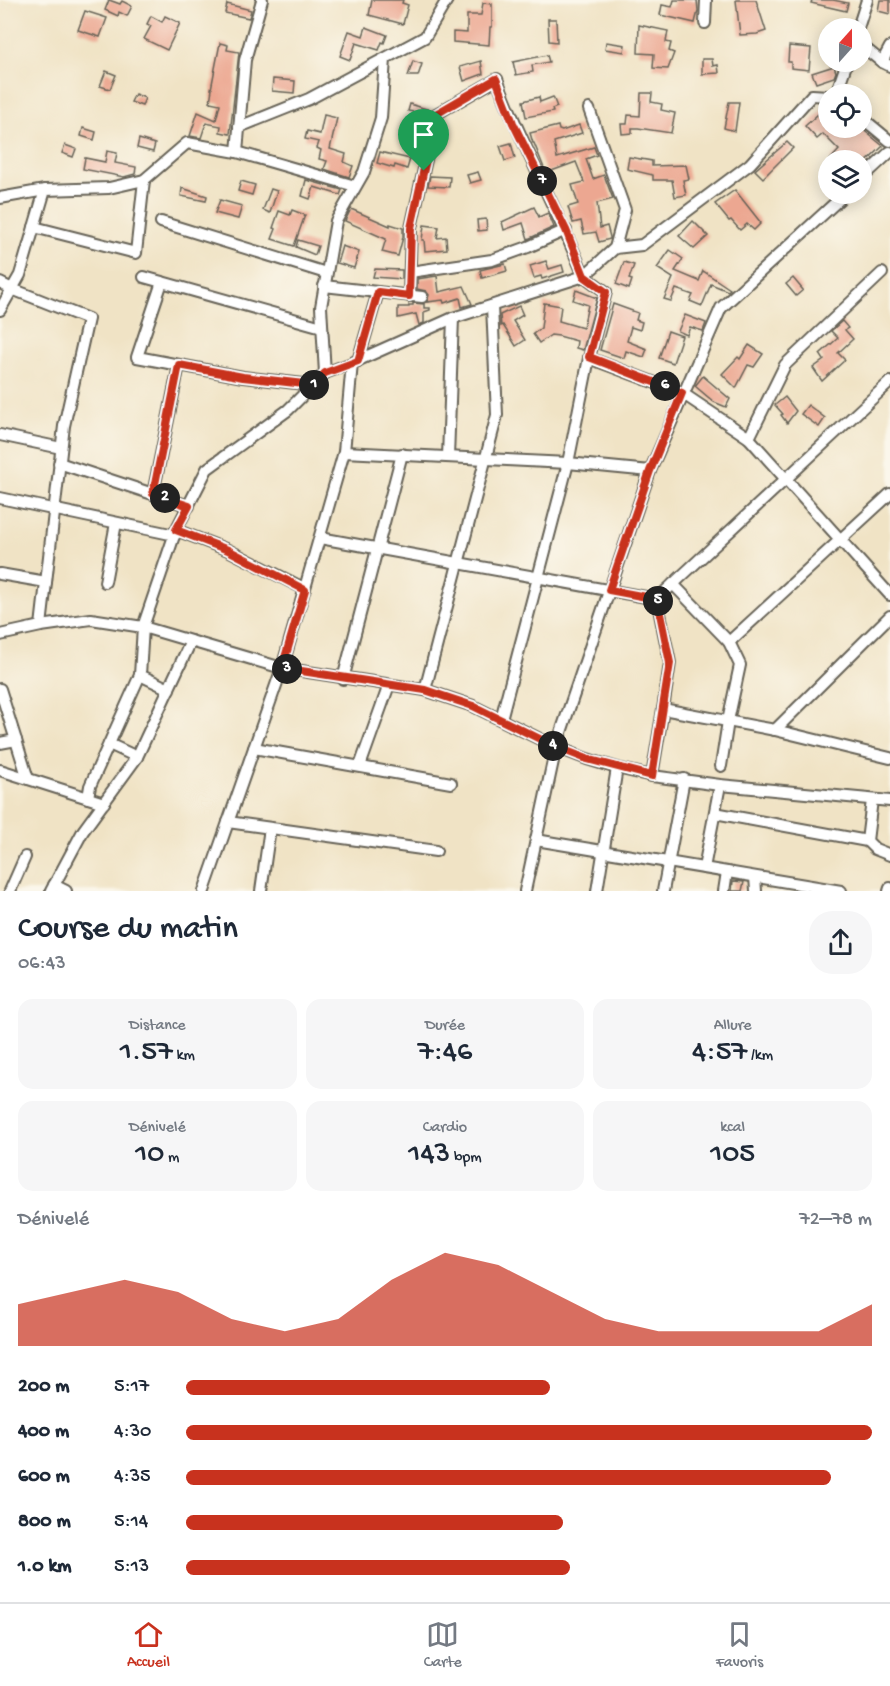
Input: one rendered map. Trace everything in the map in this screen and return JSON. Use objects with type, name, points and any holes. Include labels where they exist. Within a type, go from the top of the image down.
[{"type":"street","points":[[237,152],[246,60],[262,0]]},
{"type":"street","points":[[239,127],[309,99],[425,37],[447,0]]},
{"type":"street","points":[[705,23],[706,0]]},
{"type":"street","points":[[861,18],[867,0]]},
{"type":"street","points":[[872,53],[886,64],[890,47]]},
{"type":"street","points":[[325,373],[321,307],[336,221],[364,172],[381,117],[385,59]]},
{"type":"street","points":[[409,296],[411,228],[436,114],[496,79],[513,123],[566,230],[584,276],[606,292],[589,357],[568,463],[501,719]]},
{"type":"street","points":[[615,248],[642,245],[750,164],[812,95],[818,95]]},
{"type":"street","points":[[88,798],[90,786],[140,675],[143,627],[175,533],[207,469],[288,410],[325,373],[453,318],[584,276],[615,248],[625,210],[589,109]]},
{"type":"street","points":[[872,126],[890,141]]},
{"type":"street","points":[[0,198],[45,190],[109,188],[144,180],[187,143],[237,152],[355,186]]},
{"type":"street","points":[[872,169],[890,152]]},
{"type":"street","points":[[34,227],[136,253],[144,180]]},
{"type":"street","points":[[0,310],[20,275],[45,190]]},
{"type":"street","points":[[525,891],[556,747],[650,471],[682,393],[721,308],[834,204]]},
{"type":"street","points":[[161,222],[327,273]]},
{"type":"street","points":[[410,272],[492,260],[528,248],[566,230]]},
{"type":"street","points":[[748,438],[785,365],[882,273]]},
{"type":"street","points":[[144,277],[322,327]]},
{"type":"street","points":[[162,282],[137,357],[243,377],[313,385]]},
{"type":"street","points":[[0,283],[88,319],[61,448],[41,626]]},
{"type":"street","points":[[324,286],[422,297]]},
{"type":"street","points":[[204,891],[282,668],[305,590],[344,452],[355,362],[378,292]]},
{"type":"street","points":[[425,690],[497,414],[492,306]]},
{"type":"street","points":[[448,457],[453,318]]},
{"type":"street","points":[[589,357],[682,393],[748,438],[890,595]]},
{"type":"street","points":[[153,494],[179,365]]},
{"type":"street","points":[[657,599],[890,382]]},
{"type":"street","points":[[0,435],[61,448]]},
{"type":"street","points":[[344,452],[568,463],[650,471]]},
{"type":"street","points":[[343,679],[402,454]]},
{"type":"street","points":[[59,463],[189,506]]},
{"type":"street","points":[[729,642],[890,494]]},
{"type":"street","points":[[0,498],[175,533],[228,550],[305,590]]},
{"type":"street","points":[[105,582],[116,523]]},
{"type":"street","points":[[320,538],[657,599]]},
{"type":"street","points":[[0,574],[45,582]]},
{"type":"street","points":[[673,584],[729,642],[740,665],[721,766]]},
{"type":"street","points":[[652,776],[670,663],[657,599]]},
{"type":"street","points":[[775,730],[890,616]]},
{"type":"street","points":[[0,635],[91,619],[143,627],[282,668],[425,690],[473,706],[556,747],[617,768],[652,776],[720,785],[890,801]]},
{"type":"street","points":[[66,891],[52,888],[83,831],[137,757],[191,641]]},
{"type":"street","points":[[140,675],[169,689]]},
{"type":"street","points":[[360,766],[388,685]]},
{"type":"street","points":[[0,689],[28,779]]},
{"type":"street","points":[[663,709],[775,730],[890,758]]},
{"type":"street","points":[[0,743],[16,740]]},
{"type":"street","points":[[109,744],[137,757]]},
{"type":"street","points":[[254,748],[451,783]]},
{"type":"street","points":[[597,891],[617,768]]},
{"type":"street","points":[[0,770],[104,803]]},
{"type":"street","points":[[663,891],[684,779]]},
{"type":"street","points":[[704,868],[720,785]]},
{"type":"street","points":[[867,841],[872,800]]},
{"type":"street","points":[[715,813],[867,841],[874,849],[890,855]]},
{"type":"street","points":[[228,822],[435,851]]},
{"type":"street","points":[[261,891],[270,828]]},
{"type":"street","points":[[536,840],[842,891]]},
{"type":"street","points":[[10,891],[25,856]]},
{"type":"street","points":[[724,891],[727,872]]},
{"type":"street","points":[[755,877],[756,891]]},
{"type":"building","points":[[109,0],[120,4],[122,1],[132,6],[127,16],[119,12],[118,16],[105,10]]},
{"type":"building","points":[[372,0],[403,0],[402,3],[408,5],[403,24],[369,15]]},
{"type":"building","points":[[674,0],[697,0],[698,11],[695,23],[660,15],[662,5],[672,7]]},
{"type":"building","points":[[736,0],[756,0],[766,31],[740,35]]},
{"type":"building","points":[[812,0],[848,3],[846,11],[811,3]]},
{"type":"building","points":[[880,0],[890,0],[890,14],[878,11]]},
{"type":"building","points":[[483,3],[492,4],[489,45],[453,42],[453,32],[467,33],[467,15],[481,15]]},
{"type":"building","points":[[227,4],[251,10],[249,18],[225,13]]},
{"type":"building","points":[[85,11],[107,18],[100,37],[78,30]]},
{"type":"building","points":[[151,16],[162,22],[165,16],[180,23],[167,50],[144,39],[151,26],[147,24]]},
{"type":"building","points":[[548,19],[556,19],[557,42],[549,41]]},
{"type":"building","points":[[639,25],[668,31],[666,42],[671,43],[669,51],[674,53],[668,69],[653,68],[654,54],[638,53]]},
{"type":"building","points":[[366,27],[387,35],[379,50],[356,43],[350,60],[340,56],[349,31],[363,36]]},
{"type":"building","points":[[606,42],[625,45],[624,52],[605,49]]},
{"type":"building","points":[[220,43],[228,45],[227,50],[239,52],[230,134],[220,132],[221,126],[206,123],[201,138],[190,136],[198,112],[216,120],[220,104],[210,102]]},
{"type":"building","points":[[789,46],[811,48],[809,70],[791,68],[791,62],[788,62]]},
{"type":"building","points":[[547,55],[549,62],[532,65],[533,72],[516,75],[513,62]]},
{"type":"building","points":[[702,59],[712,59],[713,66],[718,65],[719,73],[702,74]]},
{"type":"building","points":[[413,61],[422,64],[418,76],[408,76]]},
{"type":"building","points":[[481,61],[483,74],[464,81],[460,67]]},
{"type":"building","points":[[106,71],[116,75],[110,89],[100,86]]},
{"type":"building","points":[[836,72],[834,77],[816,83],[812,73]]},
{"type":"building","points":[[273,79],[295,81],[294,93],[272,91]]},
{"type":"building","points":[[641,93],[652,93],[651,102],[662,104],[661,110],[675,113],[671,133],[632,128],[632,133],[622,134],[621,124],[627,124],[628,115],[640,116]]},
{"type":"building","points":[[135,94],[145,98],[142,106],[131,102]]},
{"type":"building","points":[[539,97],[540,102],[553,97],[557,107],[552,109],[553,112],[526,117],[523,101]]},
{"type":"building","points":[[729,102],[739,102],[735,131],[724,128]]},
{"type":"building","points":[[410,104],[430,110],[423,139],[407,134],[414,112],[408,111]]},
{"type":"building","points":[[818,114],[818,138],[817,139],[805,126]]},
{"type":"building","points":[[324,115],[337,118],[330,149],[346,154],[344,162],[353,166],[349,177],[324,169],[327,161],[319,159],[321,150],[317,148],[319,142],[305,139],[307,131],[320,134]]},
{"type":"building","points":[[579,125],[582,133],[554,142],[557,158],[594,147],[597,155],[586,159],[593,179],[604,175],[613,199],[597,203],[600,228],[607,226],[610,237],[610,239],[599,242],[596,232],[584,234],[581,221],[573,223],[568,207],[578,204],[572,185],[584,182],[576,162],[546,173],[530,133],[558,126],[562,131]]},
{"type":"building","points":[[83,128],[96,132],[94,140],[81,136]]},
{"type":"building","points":[[872,137],[883,146],[872,156],[872,150],[839,150],[827,138]]},
{"type":"building","points":[[139,139],[155,144],[153,152],[137,148]]},
{"type":"building","points":[[787,142],[793,148],[763,178],[755,170]]},
{"type":"building","points":[[511,143],[515,158],[505,161],[500,146]]},
{"type":"building","points":[[65,145],[76,149],[73,157],[62,153]]},
{"type":"building","points":[[107,151],[117,153],[115,163],[136,167],[135,174],[124,177],[83,169],[85,158],[105,162]]},
{"type":"building","points":[[380,152],[410,159],[407,169],[377,163]]},
{"type":"building","points":[[629,157],[652,161],[652,166],[686,165],[689,179],[683,180],[686,195],[675,197],[672,180],[653,180],[653,175],[627,169]]},
{"type":"building","points":[[478,172],[481,180],[470,183],[467,175]]},
{"type":"building","points":[[430,176],[450,177],[449,187],[428,186]]},
{"type":"building","points":[[306,180],[342,190],[340,195],[314,187],[310,199],[302,196]]},
{"type":"building","points":[[241,181],[255,185],[252,195],[238,191]]},
{"type":"building","points":[[182,188],[207,196],[206,201],[181,196]]},
{"type":"building","points":[[271,189],[277,191],[270,213],[263,210]]},
{"type":"building","points":[[735,190],[761,223],[754,230],[747,224],[740,230],[715,204]]},
{"type":"building","points":[[220,200],[242,206],[238,219],[215,213]]},
{"type":"building","points":[[534,207],[539,217],[548,213],[554,227],[528,239],[523,223],[504,230],[502,222]]},
{"type":"building","points":[[351,209],[390,226],[390,224],[403,228],[398,256],[382,252],[386,239],[345,221]]},
{"type":"building","points":[[292,210],[305,215],[294,246],[272,239],[279,211],[290,215]]},
{"type":"building","points":[[486,219],[487,230],[478,231],[477,220]]},
{"type":"building","points":[[693,221],[708,236],[694,249],[679,236]]},
{"type":"building","points":[[424,225],[439,227],[437,238],[446,237],[447,249],[425,251],[424,240],[422,240]]},
{"type":"building","points":[[298,240],[318,246],[315,255],[296,247]]},
{"type":"building","points":[[342,246],[359,252],[354,268],[337,263]]},
{"type":"building","points":[[670,250],[683,259],[675,271],[699,281],[703,271],[730,289],[728,291],[711,284],[702,306],[690,301],[693,295],[676,289],[671,301],[664,299],[673,278],[657,268]]},
{"type":"building","points":[[546,261],[549,269],[562,265],[564,272],[542,279],[541,276],[534,278],[530,266]]},
{"type":"building","points":[[624,262],[634,265],[629,279],[632,280],[629,289],[616,284]]},
{"type":"building","points":[[505,264],[507,271],[482,278],[480,270]]},
{"type":"building","points":[[375,269],[402,270],[402,279],[373,277]]},
{"type":"building","points":[[437,276],[439,292],[464,286],[472,304],[462,307],[460,298],[444,303],[443,300],[427,302],[429,295],[426,291],[417,289],[417,279]]},
{"type":"building","points":[[793,278],[803,290],[796,296],[786,284]]},
{"type":"building","points":[[576,290],[597,298],[583,350],[576,348],[577,341],[559,336],[551,335],[539,343],[533,334],[541,328],[544,303],[561,306],[559,321],[583,328],[588,305],[573,300]]},
{"type":"building","points":[[413,303],[424,304],[424,308],[430,308],[424,312],[424,323],[419,325],[416,314],[398,318],[398,307],[409,307]]},
{"type":"building","points":[[613,304],[638,313],[636,320],[642,322],[640,330],[631,327],[627,341],[647,349],[644,357],[626,351],[624,358],[600,350]]},
{"type":"building","points":[[519,306],[523,315],[513,321],[525,340],[516,346],[503,325],[501,326],[500,315]]},
{"type":"building","points":[[685,315],[706,323],[703,331],[690,327],[687,335],[678,331]]},
{"type":"building","points":[[842,321],[848,328],[845,330],[853,339],[838,353],[845,360],[822,381],[813,368],[824,360],[820,354],[838,338],[831,331]]},
{"type":"building","points":[[668,331],[682,336],[673,363],[659,358]]},
{"type":"building","points":[[749,345],[763,354],[754,367],[748,365],[736,388],[722,374],[738,357],[740,359]]},
{"type":"building","points":[[703,376],[730,399],[726,407],[714,402],[695,386]]},
{"type":"building","points":[[785,397],[796,411],[787,423],[775,405]]},
{"type":"building","points":[[808,405],[825,418],[819,427],[801,414]]},
{"type":"building","points":[[733,881],[744,882],[742,891],[732,891]]},
{"type":"route","points":[[496,79],[513,123],[566,230],[584,276],[606,292],[589,357],[682,393],[650,471],[609,590],[657,599],[670,663],[652,776],[587,759],[556,747],[473,706],[425,690],[282,668],[305,590],[228,550],[176,530],[189,506],[153,494],[179,365],[243,377],[313,385],[325,373],[358,361],[378,292],[409,296],[411,228],[424,171],[436,114],[496,79]]}]
